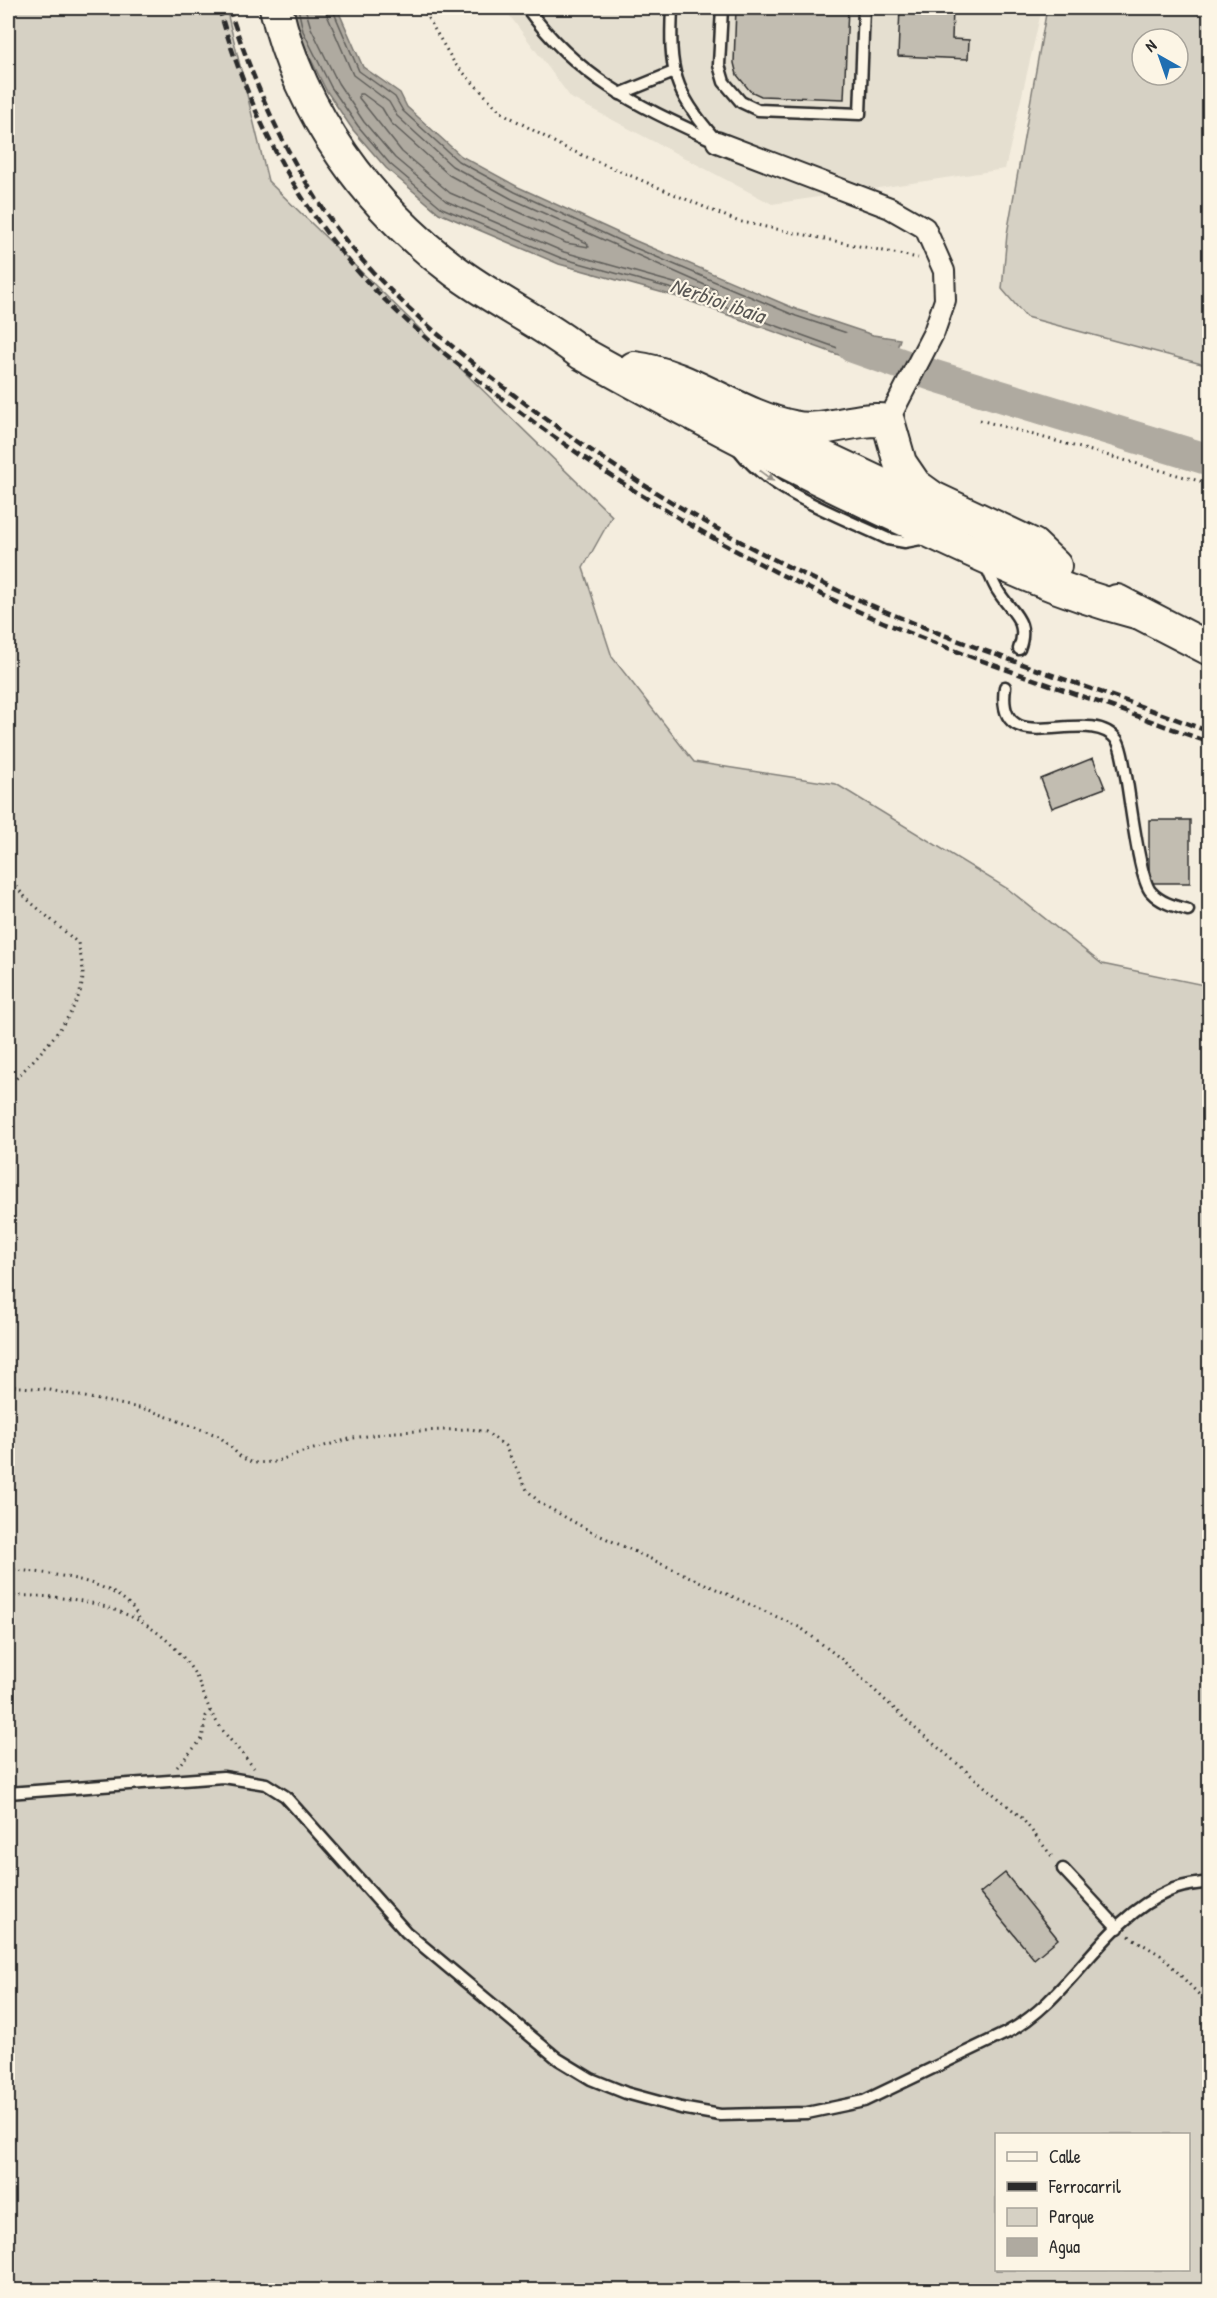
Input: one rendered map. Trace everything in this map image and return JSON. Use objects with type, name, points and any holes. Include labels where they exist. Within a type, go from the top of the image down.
[{"type":"main road","points":[[276,8],[292,60],[322,123],[369,190],[426,248],[456,272],[581,353],[727,434],[975,552],[1089,600],[1136,612]]},
{"type":"main road","points":[[564,340],[595,350],[1055,566],[1100,589],[1136,612],[1209,649]]},
{"type":"main road","points":[[634,368],[660,371],[772,422],[795,428],[855,422],[868,418],[891,432],[900,463],[915,485],[933,498],[1033,545],[1055,566]]},
{"type":"main road","points":[[698,419],[728,425],[823,471],[855,474],[886,462],[891,432]]},
{"type":"main road","points":[[855,422],[844,438],[855,474],[868,492],[954,533],[975,552]]},
{"type":"street","points":[[717,142],[911,219],[925,228],[944,271],[945,300],[891,432]]},
{"type":"lane","points":[[528,8],[573,61],[620,94],[717,142]]},
{"type":"lane","points":[[672,8],[670,52],[679,90],[692,112],[717,142]]},
{"type":"lane","points":[[722,8],[719,65],[724,82],[741,102],[758,110],[860,114],[864,8]]},
{"type":"lane","points":[[620,94],[674,72]]},
{"type":"lane","points":[[975,552],[998,591],[1019,618],[1024,636],[1019,649]]},
{"type":"lane","points":[[1005,687],[1003,706],[1009,719],[1029,729],[1101,729],[1117,740],[1124,766],[1141,865],[1149,891],[1163,902],[1188,910]]},
{"type":"lane","points":[[8,1793],[223,1777],[258,1781],[285,1796],[406,1932],[558,2059],[608,2086],[699,2112],[741,2115],[792,2114],[832,2109],[864,2101],[1029,2020],[1143,1905],[1163,1893],[1209,1882]]},
{"type":"lane","points":[[1064,1869],[1118,1928]]},
{"type":"path","points":[[422,8],[455,64],[501,112],[561,146],[737,221],[925,260]]},
{"type":"path","points":[[980,420],[1209,484]]},
{"type":"path","points":[[8,878],[27,899],[78,943],[83,978],[76,1002],[49,1043],[8,1087]]},
{"type":"path","points":[[8,1386],[45,1389],[149,1410],[219,1436],[240,1457],[253,1463],[275,1462],[299,1452],[353,1438],[394,1432],[470,1429],[486,1432],[505,1446],[527,1490],[540,1503],[590,1532],[801,1628],[840,1658],[916,1729],[1021,1817],[1064,1869]]},
{"type":"path","points":[[8,1569],[85,1581],[112,1591],[136,1612],[140,1620]]},
{"type":"path","points":[[8,1596],[73,1598],[113,1608],[140,1620],[164,1639],[192,1668],[210,1711],[254,1768],[258,1781]]},
{"type":"path","points":[[160,1783],[188,1757],[201,1739],[206,1716],[210,1711]]},
{"type":"path","points":[[1118,1928],[1162,1956],[1209,2006]]},
{"type":"shaded area","points":[[504,8],[1042,8],[1005,169],[772,204],[571,98]]},
{"type":"green space","points":[[8,8],[226,8],[268,181],[612,516],[583,568],[612,657],[694,762],[836,784],[1008,889],[1102,964],[1209,986],[1209,2290],[8,2290]]},
{"type":"green space","points":[[1047,8],[1209,8],[1209,366],[1026,317],[1002,289],[1007,234]]},
{"type":"water","points":[[291,8],[337,8],[363,67],[400,93],[407,107],[461,156],[518,187],[636,241],[798,310],[873,335],[900,339],[889,373],[678,297],[559,264],[439,213],[386,168],[353,130],[326,90],[298,33]]},
{"type":"building","points":[[736,8],[848,8],[844,99],[761,96],[750,91],[737,75],[734,63]]},
{"type":"building","points":[[900,8],[953,8],[952,39],[969,40],[968,59],[898,56]]},
{"type":"building","points":[[1093,758],[1105,788],[1052,808],[1041,779]]},
{"type":"building","points":[[1149,820],[1190,820],[1190,883],[1149,883]]},
{"type":"building","points":[[1005,1873],[1058,1939],[1034,1959],[980,1893]]},
{"type":"waterway","name":"Nerbioi ibaia","points":[[853,347],[935,376],[1210,460]]},
{"type":"railway","points":[[219,8],[238,66],[261,122],[290,177],[323,228],[362,276],[405,319],[451,359],[544,430],[636,492],[684,521],[732,549],[832,599],[923,638],[1210,743]]},
{"type":"railway","points":[[229,8],[249,64],[284,143],[313,194],[347,242],[385,285],[427,324],[539,414],[683,509],[783,564],[835,589],[967,644],[1210,732]]}]
